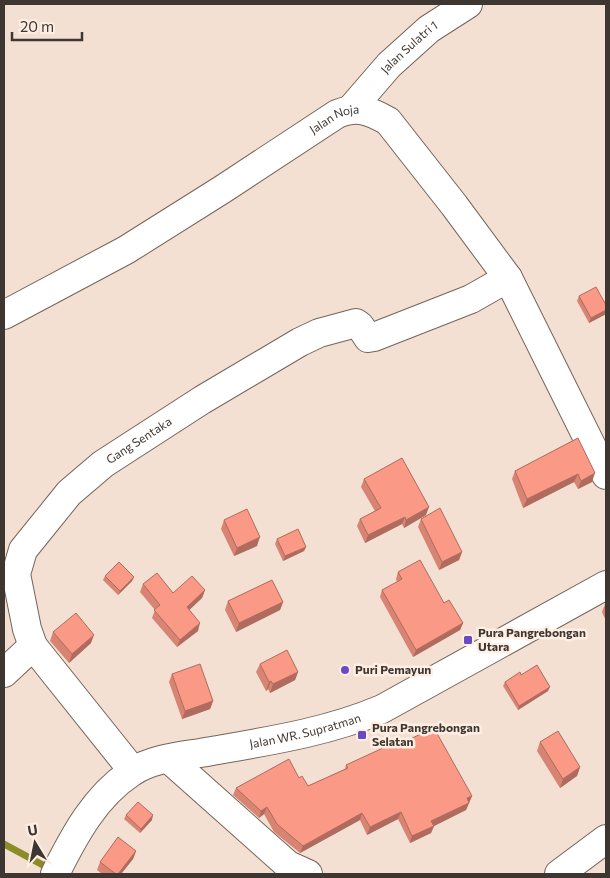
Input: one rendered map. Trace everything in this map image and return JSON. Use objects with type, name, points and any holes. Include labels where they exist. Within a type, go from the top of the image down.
[{"type":"street","name":"Jalan Sulatri 1","points":[[351,109],[389,65],[429,29],[468,4]]},
{"type":"street","name":"Jalan Sulatri 1","points":[[379,78],[388,121]]},
{"type":"street","name":"Jalan Noja","points":[[4,315],[126,250],[337,114],[351,109],[363,110],[374,113],[388,121],[508,278],[606,475]]},
{"type":"street","name":"Gang Sentaka","points":[[133,771],[33,646],[27,629],[16,574],[23,550],[69,493],[103,464],[202,400],[300,342],[319,333],[356,323],[368,338],[374,337],[471,299],[508,278]]},
{"type":"street","name":"Jalan WR. Supratman","points":[[60,864],[92,810],[115,784],[133,771],[169,759],[286,737],[364,717],[391,705],[606,585]]},
{"type":"street","points":[[4,673],[33,646]]},
{"type":"street","points":[[169,759],[288,865],[308,874]]},
{"type":"street","points":[[559,874],[606,839]]},
{"type":"building","points":[[596,287],[606,305],[606,310],[591,318],[579,296]]},
{"type":"building","points":[[578,438],[595,473],[581,481],[578,474],[527,499],[515,471]]},
{"type":"building","points":[[402,458],[429,507],[406,520],[405,517],[368,535],[360,519],[381,508],[364,479]]},
{"type":"building","points":[[440,508],[462,552],[442,562],[421,519]]},
{"type":"building","points":[[247,509],[260,537],[237,548],[224,520]]},
{"type":"building","points":[[298,529],[306,547],[285,556],[277,539]]},
{"type":"building","points":[[420,560],[444,603],[449,600],[463,623],[416,650],[382,590],[402,579],[398,572]]},
{"type":"building","points":[[119,562],[134,577],[120,591],[105,576]]},
{"type":"building","points":[[157,573],[173,593],[192,576],[205,590],[187,607],[200,623],[180,640],[154,610],[160,605],[143,584]]},
{"type":"building","points":[[272,580],[283,602],[239,623],[228,601]]},
{"type":"building","points":[[76,613],[94,635],[72,654],[53,632]]},
{"type":"building","points":[[287,650],[298,672],[273,684],[271,681],[269,682],[260,664]]},
{"type":"building","points":[[200,664],[213,701],[185,711],[172,674]]},
{"type":"building","points":[[537,665],[550,687],[519,706],[505,682],[520,672],[521,675]]},
{"type":"building","points":[[434,728],[472,796],[467,798],[469,803],[431,821],[434,826],[412,836],[401,812],[370,827],[362,813],[303,846],[277,824],[267,807],[261,811],[236,788],[289,759],[299,778],[302,776],[308,786],[348,768],[346,765],[396,742],[397,745]]},
{"type":"building","points":[[558,731],[580,767],[563,779],[540,742]]},
{"type":"building","points":[[138,802],[153,815],[141,829],[126,815]]},
{"type":"building","points":[[118,837],[136,851],[118,874],[116,874],[100,862]]},
{"type":"waterway","points":[[4,844],[52,870]]},
{"type":"place","name":"Pura Pangrebongan Utara","points":[[468,640]]},
{"type":"place","name":"Puri Pemayun","points":[[345,670]]},
{"type":"place","name":"Pura Pangrebongan Selatan","points":[[362,735]]}]
